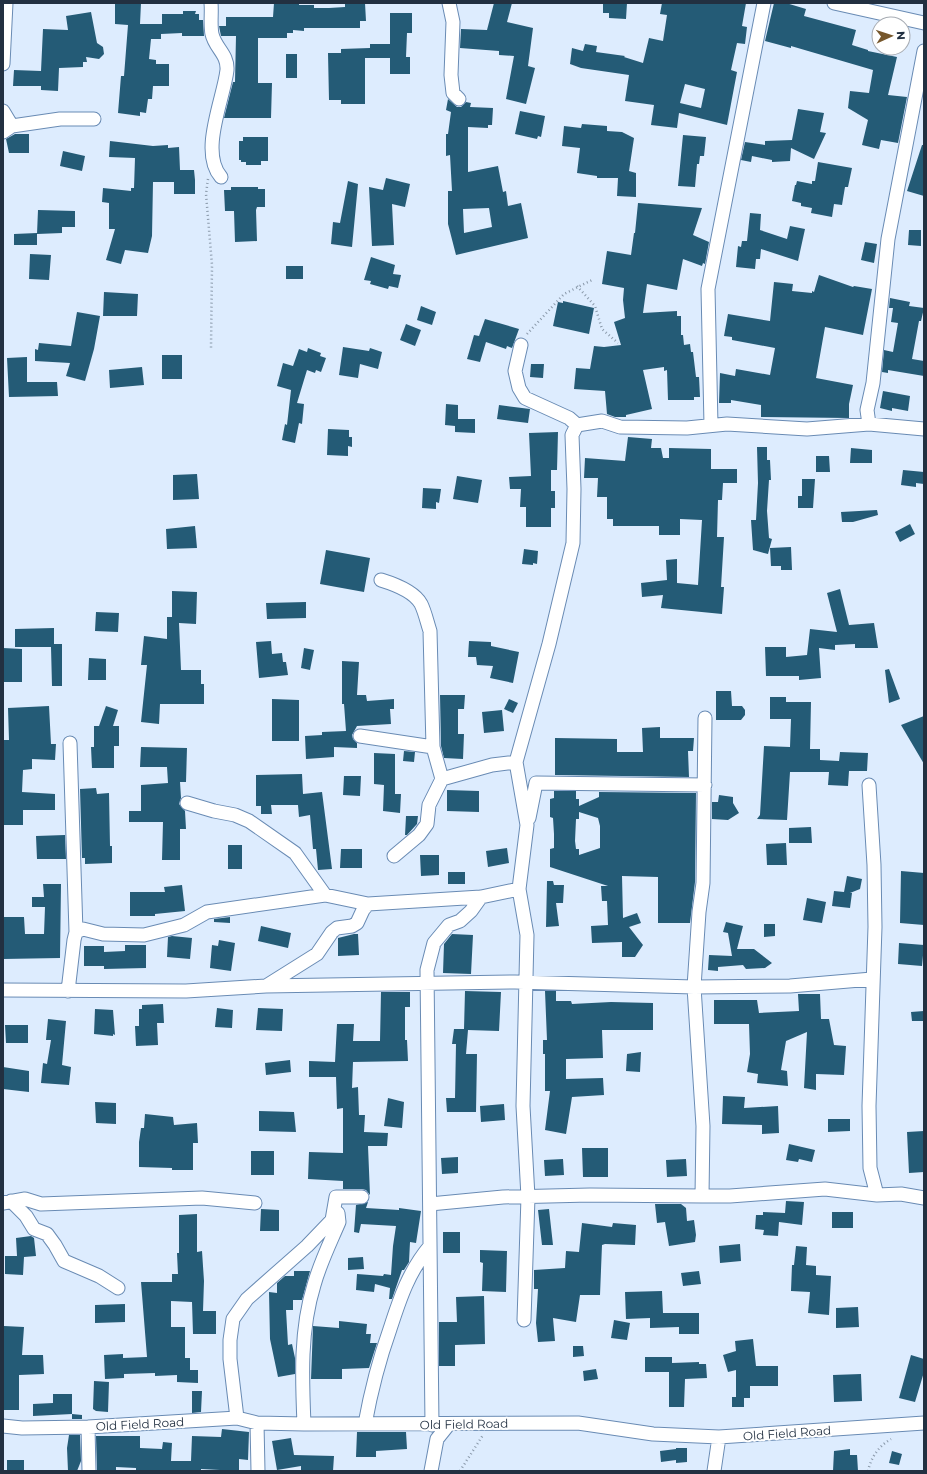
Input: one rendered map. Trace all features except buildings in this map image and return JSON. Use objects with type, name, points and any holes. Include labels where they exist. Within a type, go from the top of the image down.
[{"type":"street","points":[[3,64],[6,3]]},
{"type":"street","points":[[211,3],[212,34],[226,56],[227,69],[213,128],[213,156],[216,171],[221,177]]},
{"type":"street","points":[[449,3],[453,22],[451,75],[453,93],[459,99]]},
{"type":"street","points":[[711,425],[708,290],[764,3]]},
{"type":"street","points":[[834,3],[924,23]]},
{"type":"street","points":[[869,424],[867,410],[873,384],[888,239],[924,51]]},
{"type":"street","points":[[3,111],[8,129],[60,119],[94,119]]},
{"type":"street","points":[[521,345],[515,371],[519,388],[525,398],[569,418],[577,425]]},
{"type":"street","points":[[577,425],[602,421],[620,427],[687,428],[727,424],[807,429],[869,424],[924,429]]},
{"type":"street","points":[[527,825],[516,762],[549,644],[573,543],[574,489],[572,434],[577,425]]},
{"type":"street","points":[[381,580],[400,587],[421,603],[430,631],[433,746],[442,779],[429,805],[426,824],[419,835],[394,856]]},
{"type":"street","points":[[702,1196],[703,1126],[694,987],[699,912],[703,883],[705,718]]},
{"type":"street","points":[[360,736],[433,746]]},
{"type":"street","points":[[68,991],[76,932],[70,743]]},
{"type":"street","points":[[442,779],[492,765],[516,762]]},
{"type":"street","points":[[524,1320],[528,1197],[523,1106],[526,982],[525,960],[527,935],[519,889],[527,825],[536,783],[704,786]]},
{"type":"street","points":[[869,786],[874,865],[874,927],[869,1106],[870,1168],[877,1195]]},
{"type":"street","points":[[187,803],[214,811],[235,815],[249,821],[295,853],[325,895]]},
{"type":"street","points":[[76,932],[83,929],[103,934],[144,935],[184,925],[208,912],[325,895],[368,904],[481,897],[519,889]]},
{"type":"street","points":[[432,1425],[427,970],[434,943],[449,925],[460,921],[471,911],[481,897]]},
{"type":"street","points":[[266,986],[317,954],[332,932],[337,928],[352,926],[357,923],[363,910],[368,904]]},
{"type":"street","points":[[3,990],[186,991],[266,986],[526,982],[694,987],[790,986],[872,979]]},
{"type":"street","points":[[430,1204],[503,1197],[590,1195],[730,1196],[826,1190],[877,1195],[901,1194],[924,1198]]},
{"type":"street","points":[[336,1198],[362,1197]]},
{"type":"street","points":[[7,1202],[25,1198],[41,1204],[48,1204],[202,1198],[255,1204]]},
{"type":"street","points":[[237,1418],[230,1359],[230,1340],[233,1319],[247,1299],[306,1246],[332,1220],[336,1198]]},
{"type":"street","points":[[304,1424],[302,1375],[305,1330],[314,1285],[339,1222],[336,1198]]},
{"type":"street","points":[[7,1202],[26,1216],[34,1229],[47,1234],[56,1245],[64,1262],[99,1276],[118,1288]]},
{"type":"street","points":[[365,1424],[375,1377],[398,1302],[417,1262],[430,1246]]},
{"type":"street","name":"Old Field Road","points":[[3,1426],[22,1428],[88,1426],[237,1418],[258,1423],[304,1424],[432,1425],[578,1423],[653,1434],[719,1437],[924,1424]]},
{"type":"street","points":[[258,1423],[258,1471]]},
{"type":"street","points":[[431,1471],[438,1439],[449,1424]]},
{"type":"street","points":[[88,1426],[89,1471]]},
{"type":"street","points":[[714,1471],[719,1437]]},
{"type":"path","points":[[211,348],[212,265],[206,194],[213,156]]},
{"type":"path","points":[[521,345],[527,334],[564,294],[577,286],[592,280]]},
{"type":"path","points":[[577,286],[595,306],[602,330],[618,343]]},
{"type":"path","points":[[460,1471],[491,1423]]},
{"type":"path","points":[[868,1471],[870,1459],[884,1442],[898,1435]]}]
